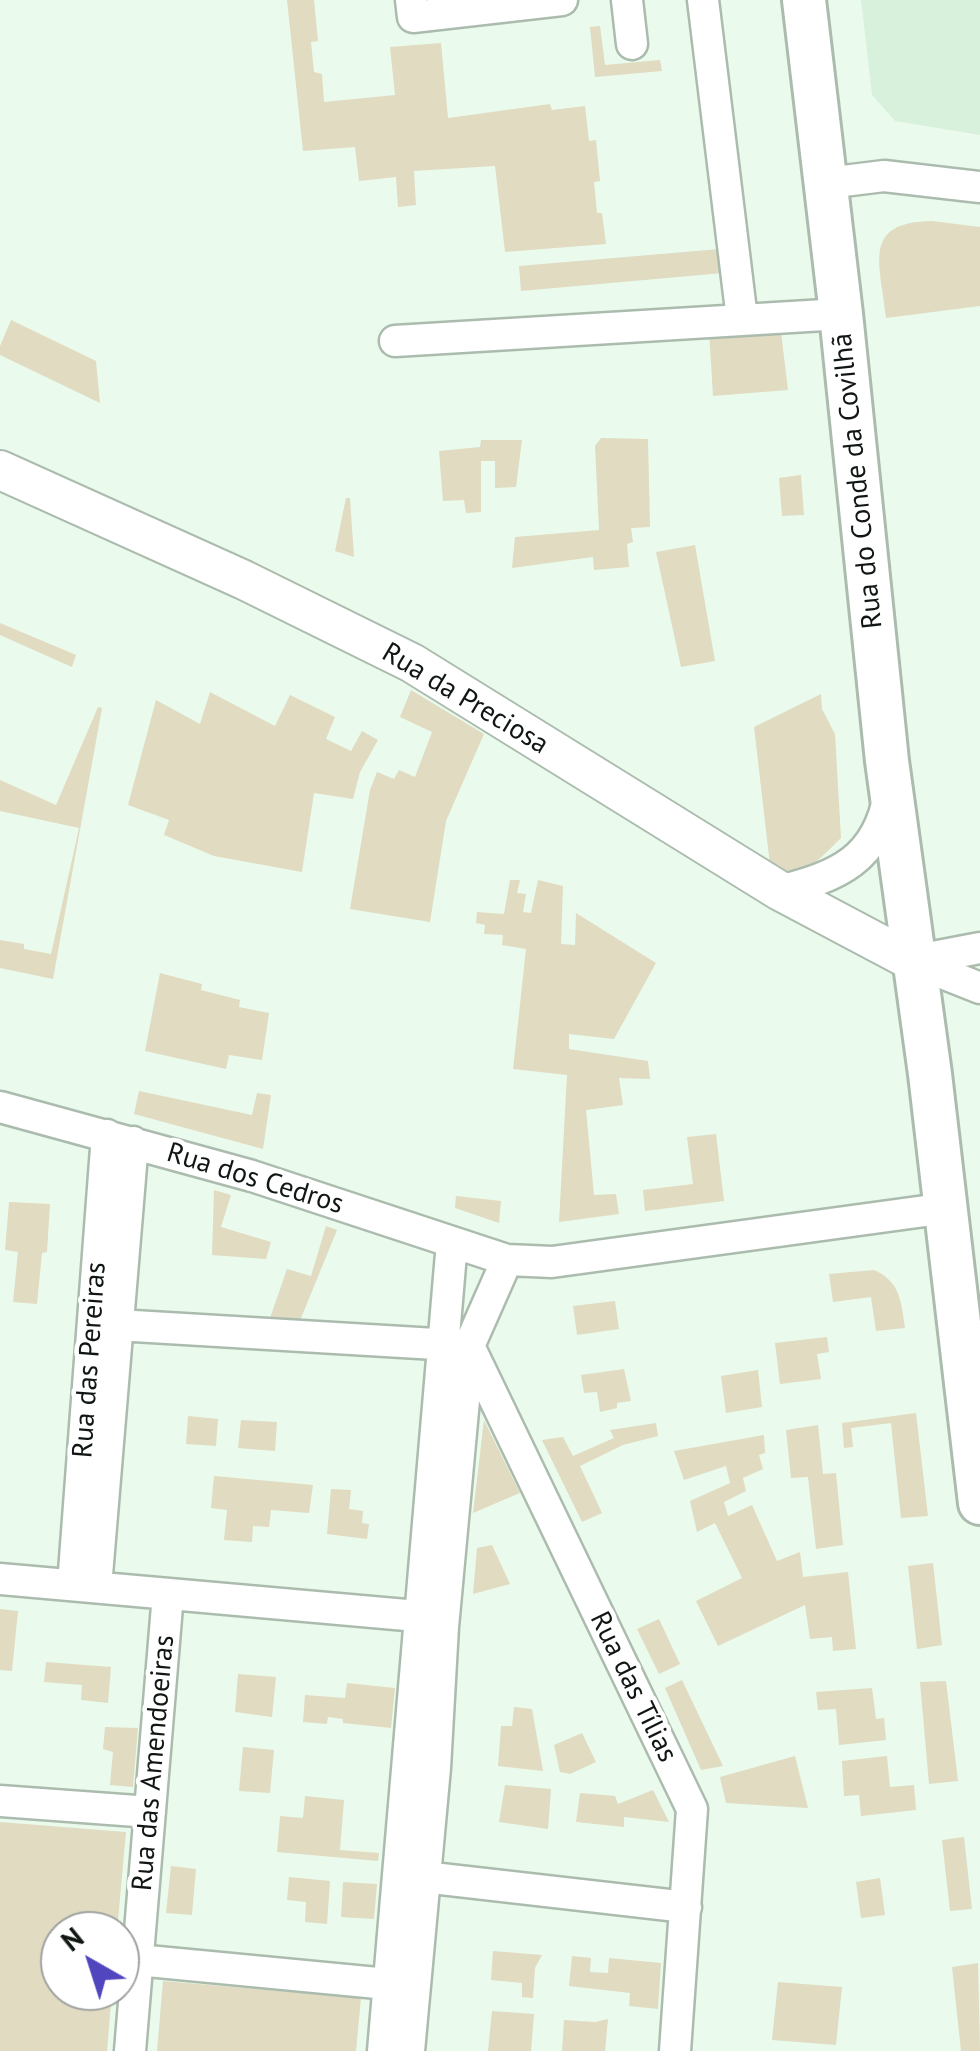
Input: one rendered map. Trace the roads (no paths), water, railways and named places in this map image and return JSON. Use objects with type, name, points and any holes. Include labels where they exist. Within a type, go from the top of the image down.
[{"type":"main road","name":"Rua do Conde da Covilhã","points":[[804,0],[890,783],[947,1208],[980,1504]]},
{"type":"street","points":[[411,0],[413,17],[562,0]]},
{"type":"street","points":[[627,0],[632,44]]},
{"type":"street","points":[[703,0],[742,319]]},
{"type":"street","points":[[827,184],[884,176],[980,187]]},
{"type":"street","points":[[395,340],[841,314]]},
{"type":"street","name":"Rua da Preciosa","points":[[0,470],[244,580],[412,664],[780,891],[912,962]]},
{"type":"street","points":[[780,891],[847,868],[867,848],[882,822],[890,783]]},
{"type":"street","points":[[912,962],[980,948]]},
{"type":"street","points":[[912,962],[980,988]]},
{"type":"street","name":"Rua dos Cedros","points":[[0,1107],[252,1176],[507,1260],[552,1262],[947,1208]]},
{"type":"street","name":"Rua das Pereiras","points":[[85,1586],[116,1325],[120,1139]]},
{"type":"street","name":"Rua das Pereiras","points":[[85,1586],[120,1139]]},
{"type":"street","points":[[382,2051],[388,1984],[435,1768],[432,1617],[456,1346],[452,1242]]},
{"type":"street","points":[[456,1346],[507,1260]]},
{"type":"street","points":[[116,1325],[456,1346]]},
{"type":"street","name":"Rua das Tílias","points":[[456,1346],[692,1809],[675,2051]]},
{"type":"street","points":[[0,1579],[432,1617]]},
{"type":"street","name":"Rua das Amendoeiras","points":[[140,1926],[168,1594]]},
{"type":"street","points":[[0,1801],[150,1812]]},
{"type":"street","points":[[411,1876],[686,1907]]},
{"type":"street","points":[[409,2051],[411,1876]]},
{"type":"street","points":[[140,1960],[388,1984]]},
{"type":"street","name":"Rua das Amendoeiras","points":[[130,2051],[133,2011]]}]
